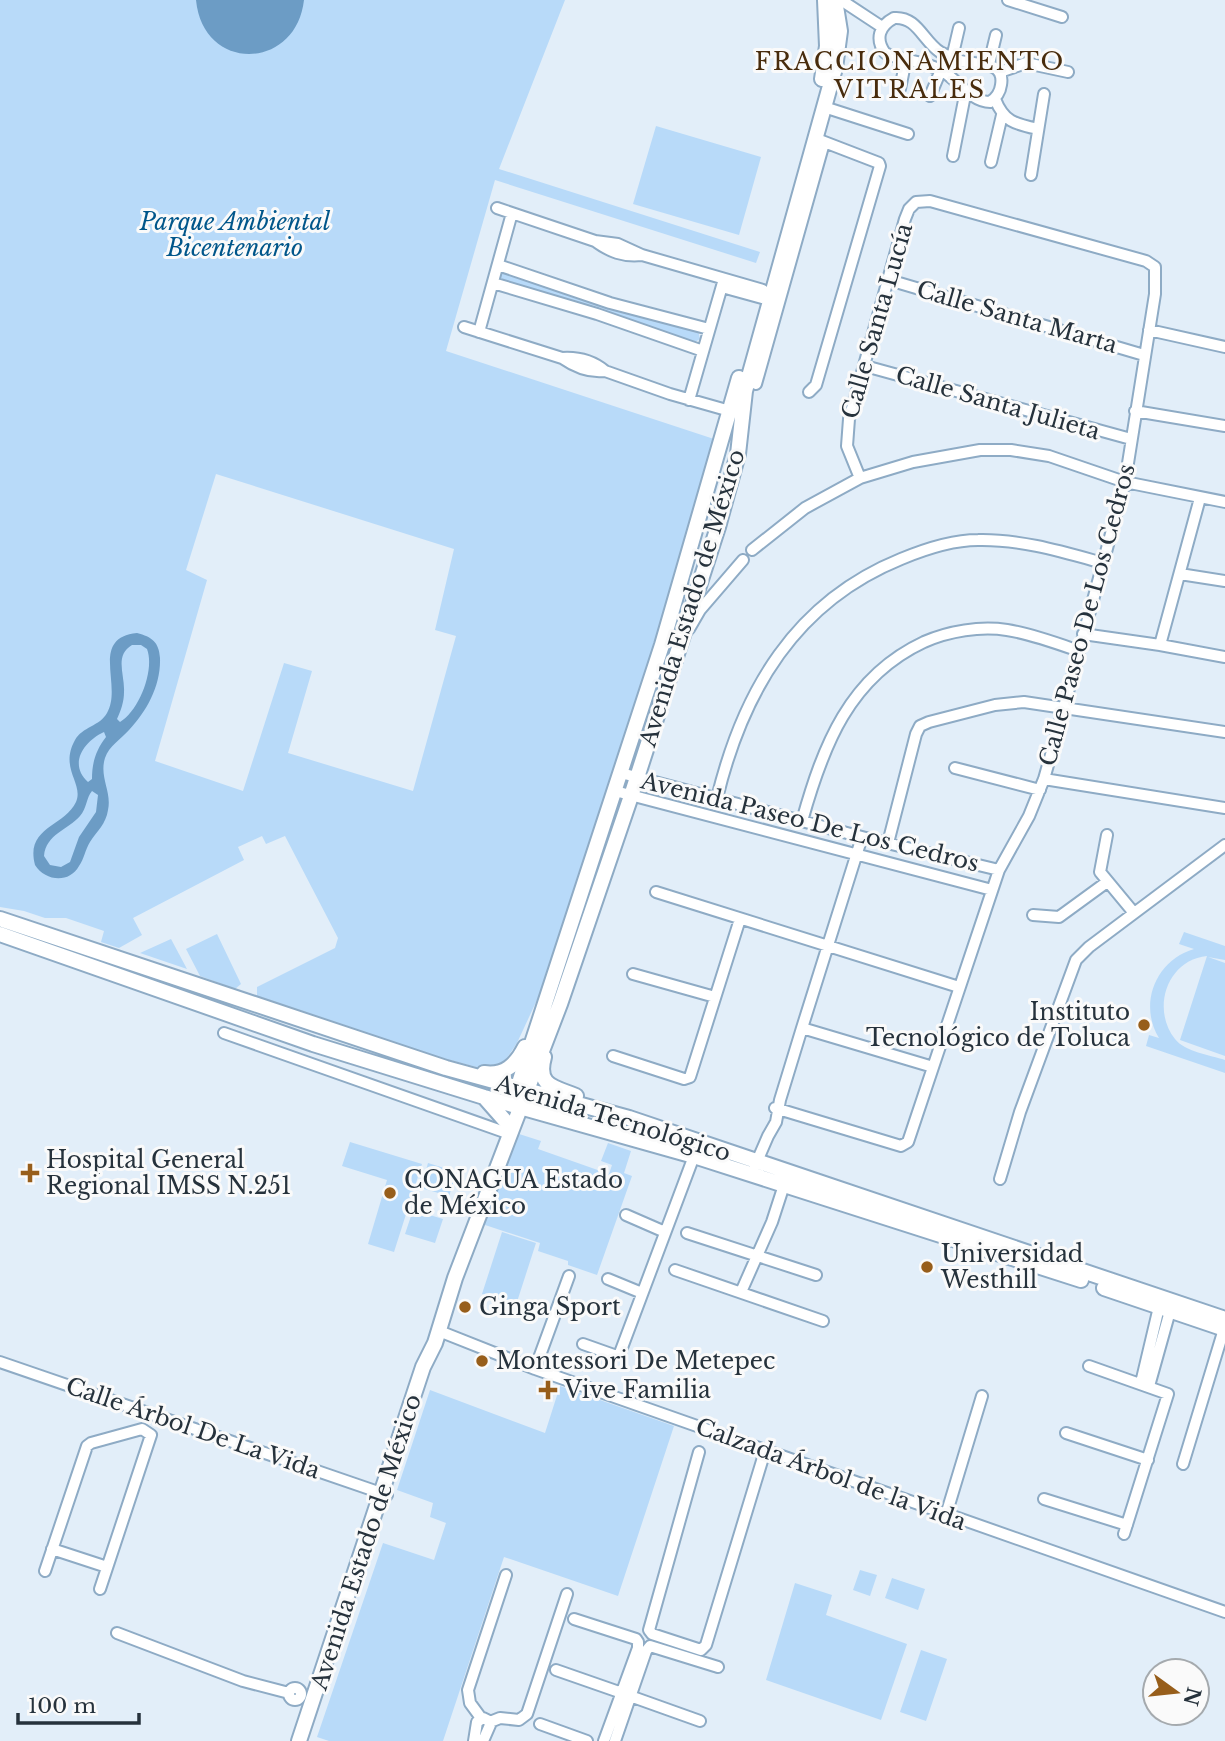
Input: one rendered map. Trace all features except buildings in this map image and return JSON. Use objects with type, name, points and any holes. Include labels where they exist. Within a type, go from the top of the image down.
[{"type":"main road","name":"Avenida Estado de México","points":[[307,1741],[424,1367],[491,1183],[544,1004],[645,698],[730,411],[826,63],[825,0]]},
{"type":"main road","name":"Avenida Estado de México","points":[[521,1089],[560,1004],[637,778],[728,492],[738,454],[745,391],[819,140],[839,46],[835,0]]},
{"type":"main road","points":[[645,698],[648,704],[660,707]]},
{"type":"main road","points":[[639,716],[654,725]]},
{"type":"main road","name":"Avenida Tecnológico","points":[[0,919],[446,1068],[629,1118],[755,1168],[1225,1325]]},
{"type":"main road","name":"Avenida Tecnológico","points":[[0,934],[313,1044],[484,1097],[694,1156],[755,1168],[784,1185],[1164,1314],[1225,1325]]},
{"type":"main road","points":[[446,1068],[489,1074],[510,1068],[522,1053],[544,1004]]},
{"type":"main road","points":[[560,1004],[542,1064],[544,1080],[551,1086],[609,1107],[629,1118]]},
{"type":"main road","points":[[484,1097],[507,1130]]},
{"type":"main road","name":"Avenida Estado de México","points":[[299,1741],[301,1697],[384,1494]]},
{"type":"street","points":[[841,0],[882,27]]},
{"type":"street","points":[[1009,0],[1062,17]]},
{"type":"street","points":[[838,15],[854,10]]},
{"type":"street","points":[[894,18],[905,18],[912,22],[933,47],[952,58],[989,64],[1000,72],[1001,86],[995,99],[990,102],[981,101],[941,70],[927,63],[890,55],[882,50],[878,40],[882,27],[894,18]]},
{"type":"street","points":[[952,58],[959,28]]},
{"type":"street","points":[[989,64],[996,34]]},
{"type":"street","points":[[900,89],[906,59]]},
{"type":"street","points":[[1000,72],[1026,63],[1068,72]]},
{"type":"street","points":[[930,96],[941,70]]},
{"type":"street","points":[[953,156],[966,90]]},
{"type":"street","points":[[1031,175],[1044,94]]},
{"type":"street","points":[[991,163],[1002,115],[995,99]]},
{"type":"street","points":[[824,107],[908,134]]},
{"type":"street","points":[[1002,115],[1038,129]]},
{"type":"street","points":[[756,384],[819,140],[879,163],[880,166],[816,385],[809,392]]},
{"type":"street","name":"Calle Paseo De Los Cedros","points":[[778,1105],[899,1146],[906,1145],[999,870],[1026,824],[1042,785],[1125,482],[1157,279],[1155,267],[1146,261],[953,207],[921,200],[912,204]]},
{"type":"street","name":"Calle Santa Lucía","points":[[860,478],[850,457],[846,436],[849,419],[905,219],[912,204]]},
{"type":"street","points":[[497,208],[595,242],[618,244],[642,256],[762,294]]},
{"type":"street","points":[[479,332],[512,213]]},
{"type":"street","points":[[498,265],[610,303],[709,329]]},
{"type":"street","name":"Calle Santa Marta","points":[[889,280],[1144,355]]},
{"type":"street","points":[[493,283],[597,314],[703,351]]},
{"type":"street","points":[[689,400],[723,283]]},
{"type":"street","points":[[464,327],[562,358],[572,357],[598,365],[605,371],[730,411]]},
{"type":"street","points":[[1149,330],[1225,347]]},
{"type":"street","name":"Calle Santa Julieta","points":[[865,366],[1131,439]]},
{"type":"street","points":[[1135,411],[1225,426]]},
{"type":"street","points":[[752,550],[805,508],[860,478],[914,462],[963,452],[1021,451],[1049,456],[1125,482],[1225,502]]},
{"type":"street","points":[[1160,645],[1200,498]]},
{"type":"street","points":[[717,798],[724,770],[750,701],[771,664],[789,639],[821,606],[856,580],[885,565],[927,549],[976,540],[1033,545],[1103,563]]},
{"type":"street","points":[[681,642],[700,610],[743,560]]},
{"type":"street","points":[[1180,574],[1225,580]]},
{"type":"street","points":[[802,821],[823,754],[840,722],[865,685],[892,659],[936,637],[982,629],[1014,631],[1079,650]]},
{"type":"street","points":[[1083,634],[1225,657]]},
{"type":"street","points":[[888,843],[913,744],[920,726],[935,720],[1007,703],[1034,703],[1225,732]]},
{"type":"street","points":[[955,768],[1042,785],[1225,808]]},
{"type":"street","name":"Avenida Paseo De Los Cedros","points":[[621,773],[999,870]]},
{"type":"street","name":"Avenida Paseo De Los Cedros","points":[[615,791],[992,890]]},
{"type":"street","points":[[1107,835],[1100,868],[1107,882],[1133,913]]},
{"type":"street","points":[[755,1168],[768,1136],[862,837]]},
{"type":"street","points":[[1000,1178],[1020,1112],[1073,965],[1082,953],[1225,845]]},
{"type":"street","points":[[1033,915],[1059,917],[1107,882]]},
{"type":"street","points":[[656,892],[959,987]]},
{"type":"street","points":[[613,1056],[684,1079],[689,1078],[740,919]]},
{"type":"street","points":[[633,974],[715,997]]},
{"type":"street","points":[[802,1028],[933,1067]]},
{"type":"street","points":[[224,1033],[507,1130]]},
{"type":"street","points":[[583,1343],[614,1354],[620,1353],[694,1156]]},
{"type":"street","points":[[741,1292],[755,1255],[772,1222],[784,1185]]},
{"type":"street","points":[[626,1215],[665,1232]]},
{"type":"street","points":[[687,1233],[816,1275]]},
{"type":"street","points":[[675,1270],[823,1321]]},
{"type":"street","points":[[535,1369],[569,1276]]},
{"type":"street","points":[[608,1279],[642,1293]]},
{"type":"street","points":[[1145,1385],[1164,1314]]},
{"type":"street","points":[[1183,1464],[1225,1325]]},
{"type":"street","name":"Calzada Árbol de la Vida","points":[[437,1337],[1225,1612]]},
{"type":"street","name":"Calle Árbol De La Vida","points":[[0,1363],[384,1494]]},
{"type":"street","points":[[1044,1499],[1126,1530],[1167,1392],[1089,1366]]},
{"type":"street","points":[[946,1515],[982,1396]]},
{"type":"street","points":[[142,1429],[148,1413]]},
{"type":"street","points":[[45,1571],[87,1446],[142,1429],[151,1434],[100,1589]]},
{"type":"street","points":[[1066,1433],[1147,1460]]},
{"type":"street","points":[[699,1451],[649,1630],[652,1634],[701,1650],[706,1645],[765,1451]]},
{"type":"street","points":[[52,1549],[107,1567]]},
{"type":"street","points":[[483,1741],[485,1720],[470,1703],[468,1690],[506,1576]]},
{"type":"street","points":[[474,1741],[477,1724],[500,1718],[519,1720],[527,1714],[566,1594]]},
{"type":"street","points":[[574,1619],[636,1639],[638,1642],[615,1741]]},
{"type":"street","points":[[117,1633],[243,1681],[301,1697]]},
{"type":"street","points":[[604,1741],[650,1646],[718,1667]]},
{"type":"street","points":[[556,1670],[700,1721]]},
{"type":"street","points":[[540,1724],[586,1741]]},
{"type":"green space","name":"Parque Ambiental Bicentenario","points":[[0,0],[565,0],[499,169],[760,252],[756,263],[495,180],[446,351],[717,440],[607,801],[549,974],[517,1043],[503,1064],[487,1070],[401,1047],[257,996],[257,987],[335,948],[338,938],[285,836],[266,844],[262,836],[238,847],[244,860],[133,918],[142,935],[119,948],[101,942],[104,931],[66,918],[45,918],[0,907]],"holes":[[[216,474],[454,549],[435,630],[456,636],[413,791],[288,753],[312,671],[284,663],[243,791],[155,761],[207,580],[186,570]]]},
{"type":"green space","points":[[656,126],[761,157],[739,235],[633,204]]},
{"type":"green space","points":[[502,272],[560,290],[592,304],[698,330],[700,339],[695,342],[645,328],[595,306],[556,298],[502,281]]},
{"type":"green space","points":[[1184,932],[1225,946],[1225,960],[1208,957],[1225,963],[1225,1056],[1180,1040],[1207,956],[1193,959],[1173,976],[1167,988],[1164,1014],[1168,1027],[1179,1043],[1225,1060],[1225,1073],[1146,1046],[1149,1035],[1159,1038],[1150,1011],[1154,985],[1170,963],[1194,949],[1179,944]]},
{"type":"green space","points":[[217,934],[241,984],[235,989],[200,976],[186,949]]},
{"type":"green space","points":[[171,939],[187,969],[140,953]]},
{"type":"green space","points":[[516,1133],[541,1141],[538,1149],[609,1174],[612,1165],[601,1161],[608,1143],[631,1151],[624,1173],[632,1176],[597,1275],[538,1251],[540,1243],[479,1223]]},
{"type":"green space","points":[[350,1142],[422,1164],[394,1252],[368,1244],[387,1180],[342,1166]]},
{"type":"green space","points":[[428,1163],[457,1172],[449,1196],[421,1188]]},
{"type":"green space","points":[[413,1210],[443,1219],[435,1243],[405,1234]]},
{"type":"green space","points":[[502,1232],[536,1243],[516,1305],[482,1294]]},
{"type":"green space","points":[[560,1386],[674,1426],[618,1596],[504,1557],[443,1741],[329,1741],[317,1737],[383,1543],[434,1560],[446,1523],[430,1517],[433,1503],[397,1490],[430,1390],[545,1433]]},
{"type":"green space","points":[[860,1570],[877,1575],[870,1596],[853,1590]]},
{"type":"green space","points":[[892,1578],[925,1589],[918,1610],[885,1598]]},
{"type":"green space","points":[[795,1583],[832,1595],[826,1615],[907,1644],[881,1720],[766,1680]]},
{"type":"green space","points":[[921,1650],[947,1659],[926,1721],[900,1712]]},
{"type":"shaded area","points":[[196,0],[304,0],[297,23],[285,40],[268,50],[250,54],[231,51],[215,41],[202,24]]},
{"type":"shaded area","points":[[137,633],[151,638],[156,644],[160,668],[155,688],[142,715],[112,746],[105,758],[104,772],[109,803],[107,815],[81,863],[69,876],[51,877],[35,865],[33,852],[40,835],[63,817],[76,802],[78,795],[70,767],[71,750],[78,736],[107,713],[112,690],[111,653],[114,644],[123,637]],"holes":[[[132,645],[141,645],[147,649],[149,668],[139,700],[120,722],[117,719],[124,692],[122,660],[123,654]],[[104,732],[106,737],[97,752],[92,779],[88,782],[82,775],[79,761],[85,747]],[[92,791],[98,795],[96,812],[79,837],[70,862],[61,867],[50,865],[44,856],[49,842],[80,816]]]},
{"type":"place","name":"Instituto Tecnológico de Toluca","points":[[1144,1025]]},
{"type":"place","name":"Hospital General Regional IMSS N.251","points":[[30,1173]]},
{"type":"place","name":"CONAGUA Estado de México","points":[[390,1193]]},
{"type":"place","name":"Universidad Westhill","points":[[927,1267]]},
{"type":"place","name":"Ginga Sport","points":[[465,1307]]},
{"type":"place","name":"Montessori De Metepec","points":[[482,1361]]},
{"type":"place","name":"Vive Familia","points":[[548,1390]]},
{"type":"district","name":"FRACCIONAMIENTO VITRALES","points":[[910,75]]}]
